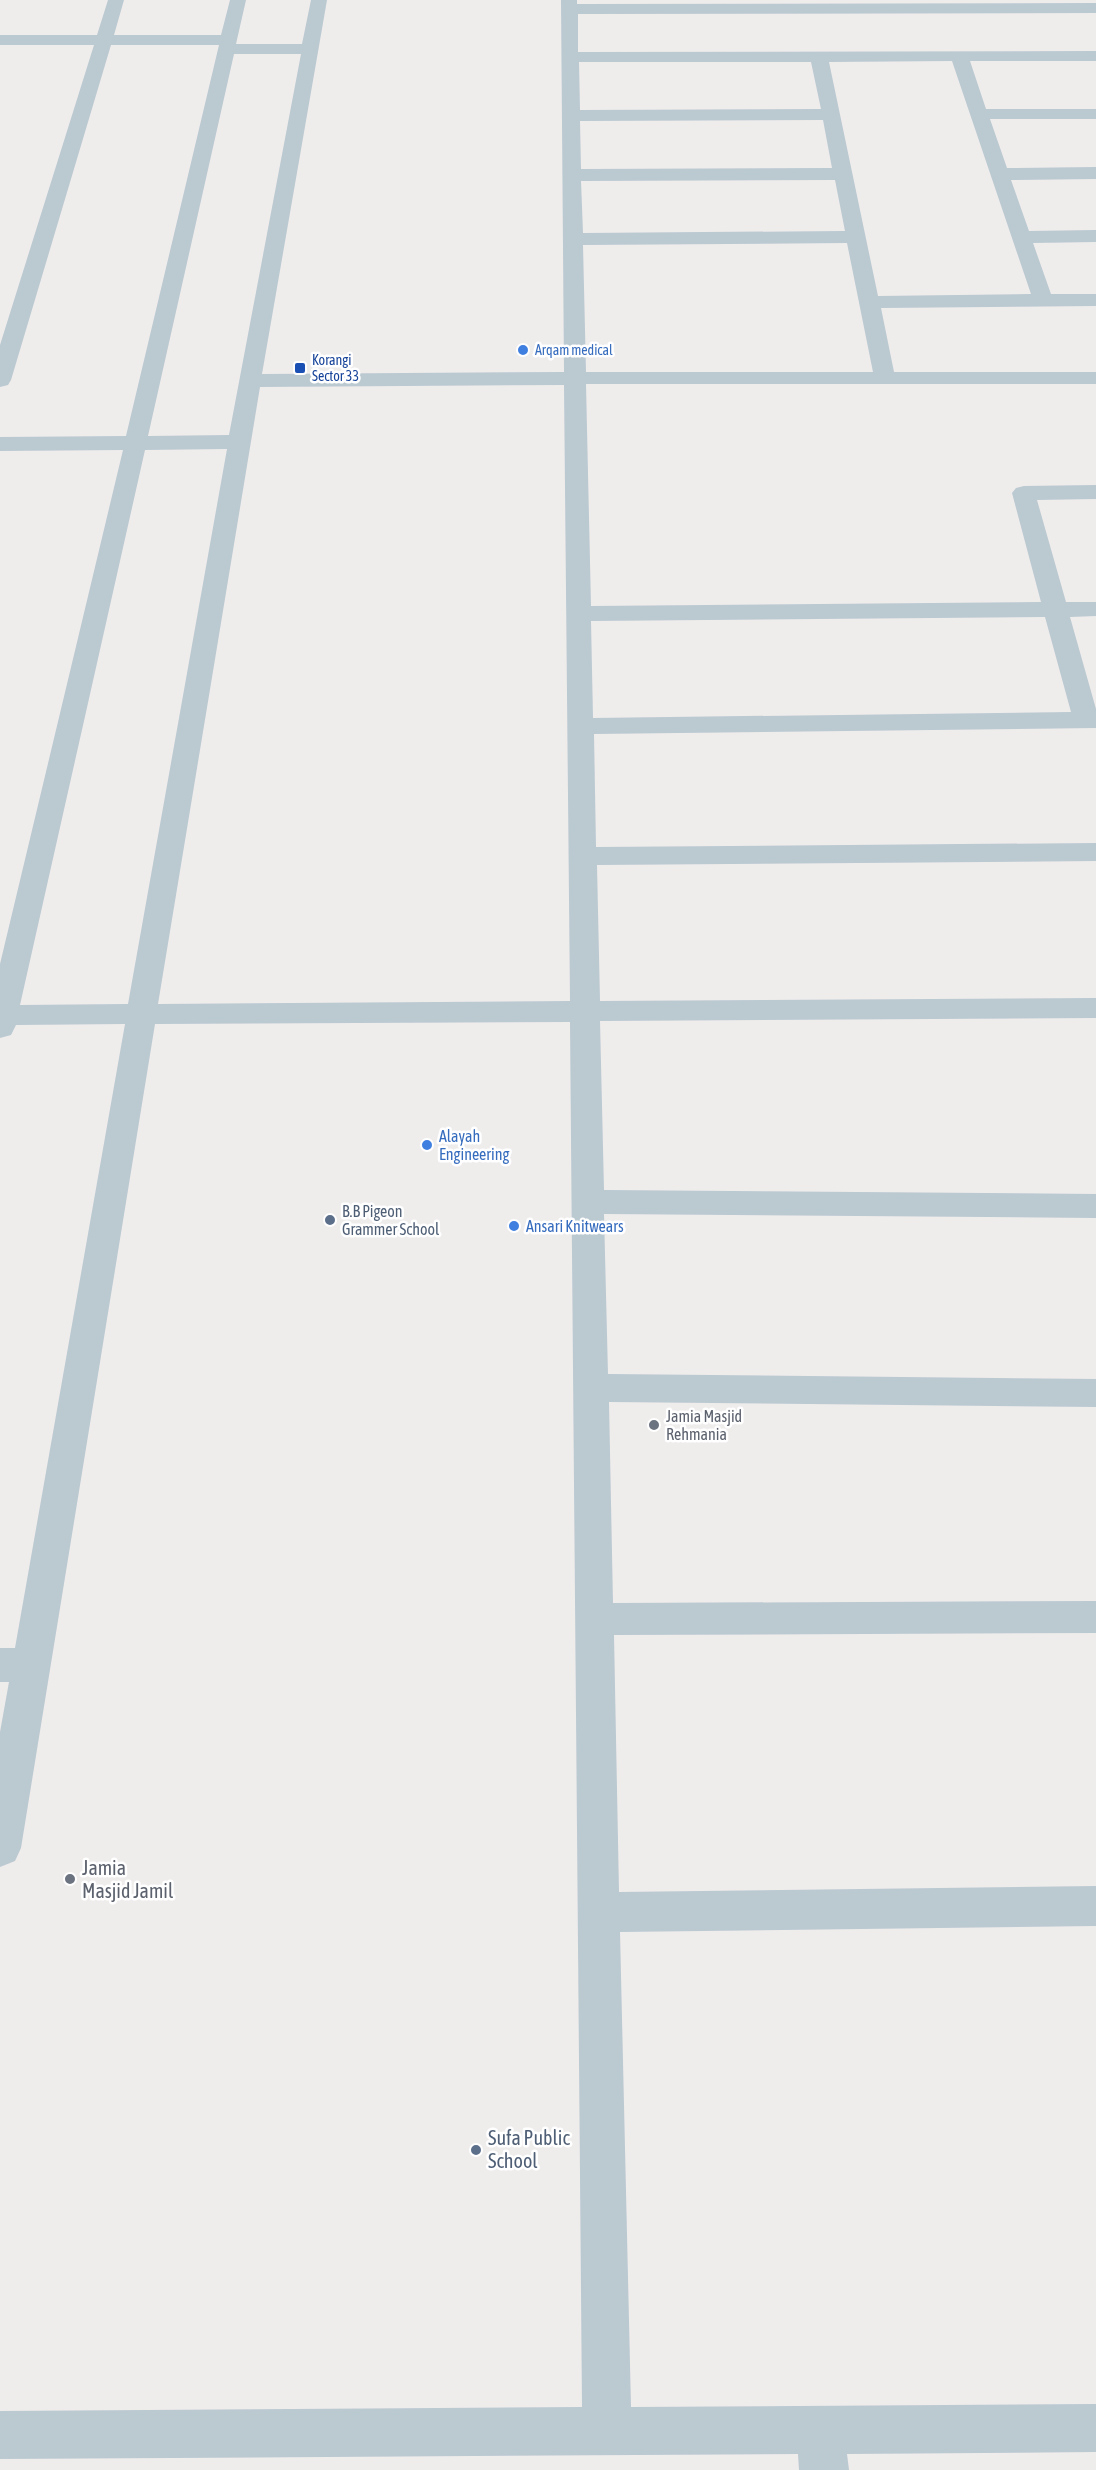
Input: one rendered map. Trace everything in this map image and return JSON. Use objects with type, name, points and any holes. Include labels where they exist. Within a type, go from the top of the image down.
[{"type":"street","points":[[0,380],[116,0]]},
{"type":"street","points":[[238,0],[137,443],[7,972],[2,1022],[142,1014],[1096,1008]]},
{"type":"street","points":[[0,1848],[16,1664],[142,1014],[249,381],[319,0]]},
{"type":"street","points":[[990,4],[1010,56]]},
{"type":"street","points":[[607,2430],[569,5],[990,4],[1096,8]]},
{"type":"street","points":[[0,40],[103,40],[310,49]]},
{"type":"street","points":[[959,56],[1043,300]]},
{"type":"street","points":[[570,57],[1096,56]]},
{"type":"street","points":[[819,57],[885,378]]},
{"type":"street","points":[[571,116],[831,114]]},
{"type":"street","points":[[979,114],[1096,114]]},
{"type":"street","points":[[1000,174],[1096,173]]},
{"type":"street","points":[[572,175],[843,174]]},
{"type":"street","points":[[1022,237],[1096,236]]},
{"type":"street","points":[[573,239],[856,237]]},
{"type":"street","points":[[869,302],[1096,300]]},
{"type":"street","points":[[249,381],[575,378],[1096,378]]},
{"type":"street","points":[[0,444],[239,442]]},
{"type":"street","points":[[580,726],[1091,720],[1054,609],[1024,493],[1096,492]]},
{"type":"street","points":[[579,614],[1096,609]]},
{"type":"street","points":[[583,856],[1096,852]]},
{"type":"street","points":[[588,1202],[1096,1206]]},
{"type":"street","points":[[591,1388],[1096,1393]]},
{"type":"street","points":[[594,1619],[1096,1617]]},
{"type":"street","points":[[599,1912],[1096,1906]]},
{"type":"street","points":[[0,2435],[607,2430],[823,2450],[1096,2428]]},
{"type":"place","name":"Arqam medical","points":[[523,350]]},
{"type":"place","name":"Korangi Sector 33","points":[[300,368]]},
{"type":"place","name":"Alayah Engineering","points":[[427,1145]]},
{"type":"place","name":"B.B Pigeon Grammer School","points":[[330,1220]]},
{"type":"place","name":"Ansari Knitwears","points":[[514,1226]]},
{"type":"place","name":"Jamia Masjid Rehmania","points":[[654,1425]]},
{"type":"place","name":"Jamia Masjid Jamil","points":[[70,1879]]},
{"type":"place","name":"Sufa Public School","points":[[476,2150]]}]
